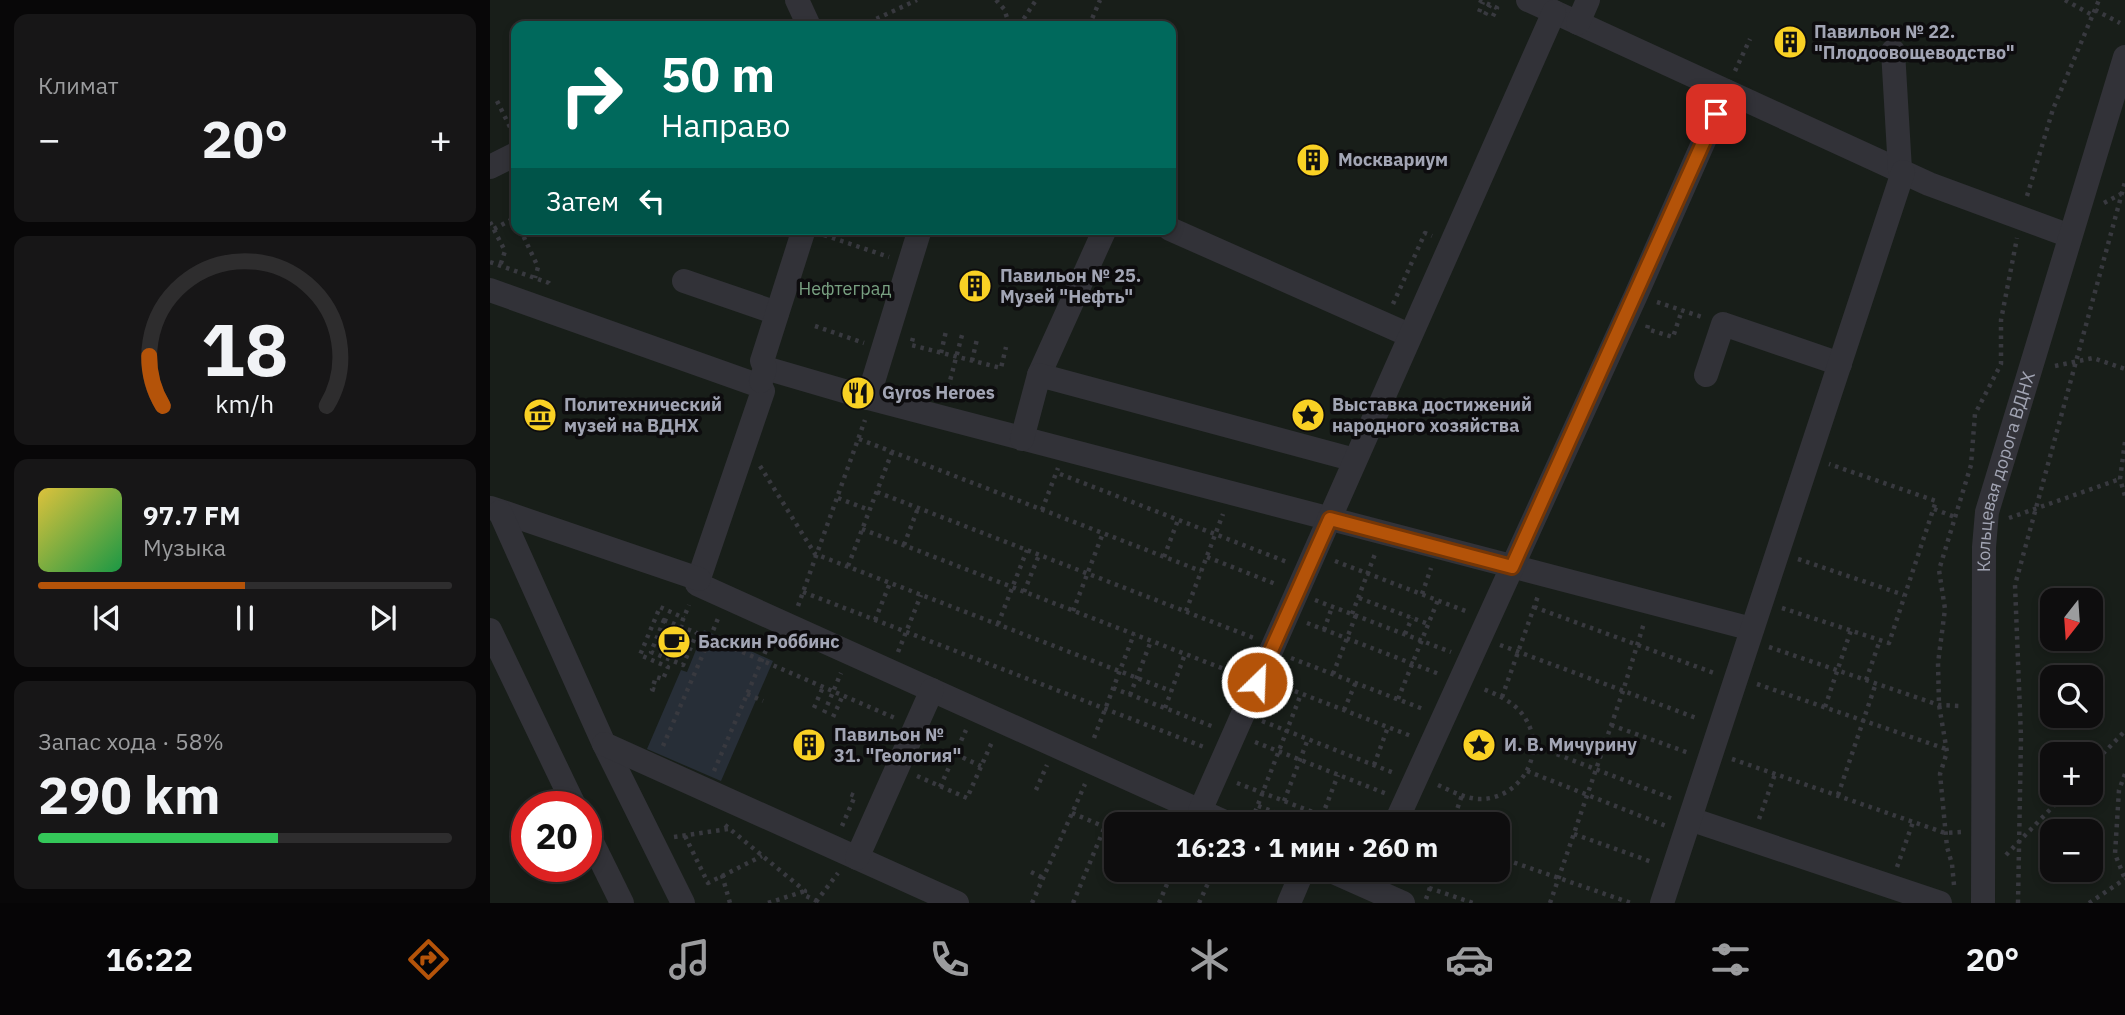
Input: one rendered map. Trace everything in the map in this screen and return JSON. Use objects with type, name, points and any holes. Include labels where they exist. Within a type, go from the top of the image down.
[{"type":"street","points":[[797,0],[807,21]]},
{"type":"street","points":[[1528,0],[1929,184],[2070,236]]},
{"type":"street","points":[[1578,23],[1588,0]]},
{"type":"street","points":[[807,235],[777,313],[762,361],[763,391],[697,584],[1200,811],[1554,12]]},
{"type":"street","points":[[1668,901],[1673,869],[1902,171],[1894,51]]},
{"type":"street","name":"Кольцевая дорога ВДНХ","points":[[1983,903],[1985,522],[2125,57]]},
{"type":"street","points":[[1402,812],[1417,788],[1431,744],[1726,91]]},
{"type":"street","points":[[490,167],[511,145]]},
{"type":"street","points":[[1176,232],[1409,335]]},
{"type":"street","points":[[870,399],[918,235]]},
{"type":"street","points":[[1022,439],[1039,375],[1102,235]]},
{"type":"street","points":[[684,281],[777,313]]},
{"type":"street","points":[[491,290],[763,377],[870,399],[1022,439],[1061,461],[1231,494],[1650,602],[1750,634]]},
{"type":"street","points":[[1706,375],[1723,324],[1839,364]]},
{"type":"street","points":[[1039,375],[1355,460]]},
{"type":"street","points":[[495,510],[699,579]]},
{"type":"street","points":[[495,510],[604,744],[682,903]]},
{"type":"street","points":[[490,631],[567,791]]},
{"type":"street","points":[[854,857],[898,768],[932,690]]},
{"type":"street","points":[[604,744],[707,777],[854,857],[957,903]]},
{"type":"street","points":[[1690,819],[1891,886],[1947,899]]},
{"type":"street","points":[[602,862],[622,903]]},
{"type":"street","points":[[1289,903],[1299,882]]},
{"type":"street","points":[[1376,882],[1403,903]]},
{"type":"path","points":[[872,21],[917,0]]},
{"type":"path","points":[[996,0],[1004,9],[1008,21]]},
{"type":"path","points":[[1022,21],[1036,0]]},
{"type":"path","points":[[1091,21],[1100,0]]},
{"type":"path","points":[[2065,0],[2120,23]]},
{"type":"path","points":[[1947,899],[1952,864],[1945,833],[1940,774],[1946,749],[1939,705],[1938,663],[1945,609],[1939,570],[1971,465],[1975,414],[2001,364],[2001,320],[2021,219],[2053,109],[2099,0]]},
{"type":"path","points":[[1479,12],[1481,1],[1497,8],[1492,18]]},
{"type":"path","points":[[1485,15],[1490,5]]},
{"type":"path","points":[[1726,91],[1750,39]]},
{"type":"path","points":[[497,100],[511,135]]},
{"type":"path","points":[[2018,903],[2021,737],[2015,584],[2125,182]]},
{"type":"path","points":[[2097,207],[2123,192]]},
{"type":"path","points":[[494,229],[511,221]]},
{"type":"path","points":[[490,222],[505,251],[491,290]]},
{"type":"path","points":[[523,235],[540,266],[535,278]]},
{"type":"path","points":[[824,235],[910,264]]},
{"type":"path","points":[[1394,303],[1420,244]]},
{"type":"path","points":[[1652,314],[1655,301],[1723,324]]},
{"type":"path","points":[[1649,321],[1647,329],[1673,337],[1682,310]]},
{"type":"path","points":[[815,326],[883,348]]},
{"type":"path","points":[[941,353],[946,331]]},
{"type":"path","points":[[914,334],[911,345],[1001,368],[1006,347]]},
{"type":"path","points":[[950,381],[962,335]]},
{"type":"path","points":[[972,361],[977,339]]},
{"type":"path","points":[[2047,368],[2093,358],[2125,369]]},
{"type":"path","points":[[707,777],[761,660],[803,592],[859,439],[870,399]]},
{"type":"path","points":[[750,429],[760,465],[817,555],[1171,691]]},
{"type":"path","points":[[859,439],[1201,571]]},
{"type":"path","points":[[2125,442],[2120,479],[2125,496]]},
{"type":"path","points":[[848,566],[892,452]]},
{"type":"path","points":[[1761,601],[1889,643],[1934,509],[1936,501],[1809,457]]},
{"type":"path","points":[[1042,510],[1061,461],[1178,520],[1216,534],[1311,561],[1368,573],[1438,600],[1518,652],[1720,726]]},
{"type":"path","points":[[2001,521],[2120,479]]},
{"type":"path","points":[[877,492],[1186,611],[1333,674],[1444,717]]},
{"type":"path","points":[[1186,611],[1231,494]]},
{"type":"path","points":[[838,498],[869,510]]},
{"type":"path","points":[[904,545],[918,508]]},
{"type":"path","points":[[1934,509],[1955,517]]},
{"type":"path","points":[[1164,557],[1178,520]]},
{"type":"path","points":[[862,529],[1185,654],[1301,694],[1431,744]]},
{"type":"path","points":[[1073,611],[1103,533]]},
{"type":"path","points":[[1333,674],[1382,533]]},
{"type":"path","points":[[998,624],[1027,550]]},
{"type":"path","points":[[1777,552],[1904,595]]},
{"type":"path","points":[[1024,592],[1039,555]]},
{"type":"path","points":[[803,592],[1105,709],[1230,744],[1279,752],[1338,775],[1476,799],[1498,796],[1514,787],[1527,771],[1533,745],[1532,733],[1525,718],[1511,703],[1463,674],[1421,641],[1207,557]]},
{"type":"path","points":[[1502,697],[1544,575]]},
{"type":"path","points":[[875,620],[890,583]]},
{"type":"path","points":[[891,672],[920,594]]},
{"type":"path","points":[[1359,598],[1428,624]]},
{"type":"path","points":[[1398,699],[1438,600]]},
{"type":"path","points":[[1550,903],[1623,691],[1650,602]]},
{"type":"path","points":[[655,690],[652,688],[656,677],[663,679],[668,667],[640,655],[660,607],[684,619],[680,628]]},
{"type":"path","points":[[1324,630],[1332,607]]},
{"type":"path","points":[[1534,607],[1637,645],[1946,749]]},
{"type":"path","points":[[671,623],[675,614]]},
{"type":"path","points":[[1287,615],[1412,664],[1463,674]]},
{"type":"path","points":[[1405,634],[1412,618]]},
{"type":"path","points":[[664,620],[680,628],[697,633],[683,665],[651,652],[664,620]]},
{"type":"path","points":[[1825,707],[1851,631]]},
{"type":"path","points":[[1032,903],[1072,813],[1105,709],[1134,634]]},
{"type":"path","points":[[1750,634],[1838,670],[1939,705],[1970,707]]},
{"type":"path","points":[[661,750],[710,638],[916,727]]},
{"type":"path","points":[[1866,680],[1880,640]]},
{"type":"path","points":[[1130,695],[1151,641]]},
{"type":"path","points":[[1165,708],[1185,654]]},
{"type":"path","points":[[1344,710],[1356,682]]},
{"type":"path","points":[[1838,795],[1876,683]]},
{"type":"path","points":[[814,708],[823,687]]},
{"type":"path","points":[[1113,688],[1165,708],[1230,744],[1263,793],[1310,811]]},
{"type":"path","points":[[747,694],[763,701]]},
{"type":"path","points":[[824,713],[832,694]]},
{"type":"path","points":[[1256,812],[1301,694]]},
{"type":"path","points":[[833,717],[843,695]]},
{"type":"path","points":[[940,787],[975,710]]},
{"type":"path","points":[[898,768],[967,799],[1001,722]]},
{"type":"path","points":[[1611,725],[1775,774],[1945,833],[1970,832]]},
{"type":"path","points":[[1374,765],[1388,727]]},
{"type":"path","points":[[1230,744],[1287,731],[1374,765],[1417,788]]},
{"type":"path","points":[[2103,754],[2125,731]]},
{"type":"path","points":[[1284,801],[1308,739]]},
{"type":"path","points":[[1533,745],[1596,769],[1690,819]]},
{"type":"path","points":[[955,754],[981,766]]},
{"type":"path","points":[[1527,771],[1587,795],[1690,819]]},
{"type":"path","points":[[1752,840],[1775,774]]},
{"type":"path","points":[[2089,903],[2125,879],[2115,854],[2119,790],[2125,774]]},
{"type":"path","points":[[1324,812],[1338,775]]},
{"type":"path","points":[[840,829],[855,796],[848,793]]},
{"type":"path","points":[[1456,812],[1462,795]]},
{"type":"path","points":[[2000,862],[2054,805]]},
{"type":"path","points":[[1258,806],[1274,812]]},
{"type":"path","points":[[1072,813],[1104,827]]},
{"type":"path","points":[[719,821],[805,891],[804,895],[816,902],[854,857]]},
{"type":"path","points":[[1891,886],[1913,821]]},
{"type":"path","points":[[652,841],[729,828]]},
{"type":"path","points":[[1073,903],[1104,829]]},
{"type":"path","points":[[1574,834],[1673,869]]},
{"type":"path","points":[[685,836],[708,883],[762,856]]},
{"type":"path","points":[[1510,861],[1631,903]]},
{"type":"path","points":[[1031,872],[1044,878]]},
{"type":"path","points":[[722,875],[730,903]]},
{"type":"path","points":[[1159,903],[1169,882]]},
{"type":"path","points":[[1199,903],[1209,882]]},
{"type":"path","points":[[1424,903],[1431,882]]},
{"type":"path","points":[[1429,888],[1472,903]]},
{"type":"path","points":[[768,903],[805,891]]},
{"type":"green space","name":"Выставка достижений народного хозяйства","points":[[490,0],[2125,0],[2125,903],[490,903]]},
{"type":"shaded area","points":[[704,630],[773,661],[721,781],[647,749],[681,670],[687,672]]},
{"type":"place","name":"Павильон № 22. \"Плодоовощеводство\"","points":[[1790,42]]},
{"type":"place","name":"Москвариум","points":[[1313,160]]},
{"type":"place","name":"Павильон № 25. Музей \"Нефть\"","points":[[975,286]]},
{"type":"place","name":"Gyros Heroes","points":[[858,393]]},
{"type":"place","name":"Политехнический музей на ВДНХ","points":[[540,415]]},
{"type":"place","name":"Выставка достижений народного хозяйства","points":[[1308,415]]},
{"type":"place","name":"Баскин Роббинс","points":[[674,642]]},
{"type":"place","name":"Павильон № 31. \"Геология\"","points":[[809,745]]},
{"type":"place","name":"И. В. Мичурину","points":[[1479,745]]},
{"type":"route","points":[[1257,682],[1330,519],[1512,567],[1716,114]]},
{"type":"park label","name":"Нефтеград","points":[[845,289]]}]
